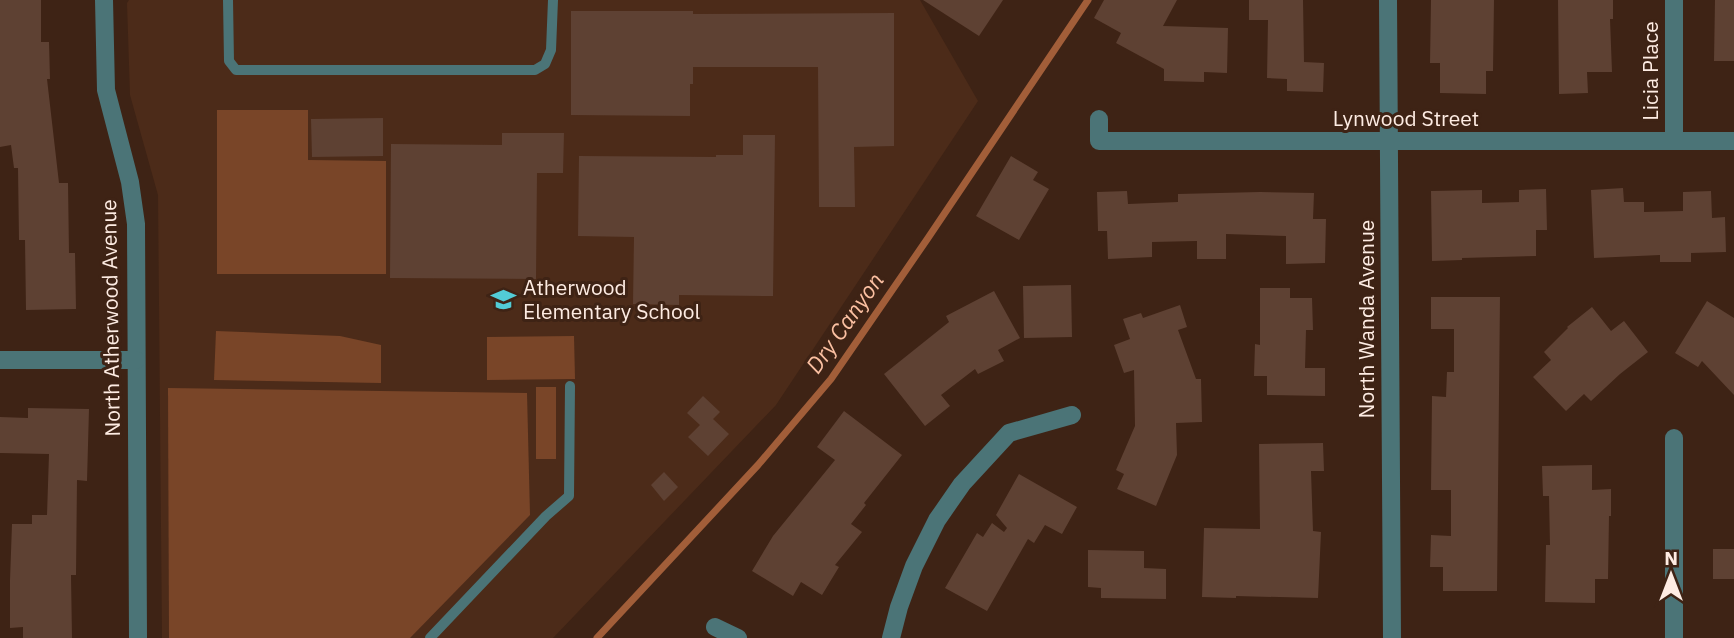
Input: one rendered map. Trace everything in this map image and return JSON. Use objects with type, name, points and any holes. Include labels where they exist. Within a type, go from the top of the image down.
[{"type":"street","name":"North Atherwood Avenue","points":[[104,0],[106,90],[130,182],[136,224],[138,638]]},
{"type":"street","name":"North Wanda Avenue","points":[[1388,0],[1392,638]]},
{"type":"street","name":"Licia Place","points":[[1674,0],[1674,141]]},
{"type":"street","name":"Lynwood Street","points":[[1099,119],[1099,141],[1734,141]]},
{"type":"street","points":[[0,360],[136,360]]},
{"type":"street","points":[[891,638],[914,566],[937,520],[962,484],[1009,433],[1072,415]]},
{"type":"street","points":[[1674,438],[1674,638]]},
{"type":"street","points":[[715,627],[738,638]]},
{"type":"lane","points":[[228,0],[229,61],[236,70],[403,71],[536,70],[545,64],[551,50],[553,0]]},
{"type":"lane","points":[[430,638],[546,516],[569,496],[570,386]]},
{"type":"shaded area","name":"Atherwood Elementary School","points":[[129,0],[920,0],[978,101],[776,405],[553,638],[162,638],[158,195],[130,95]]},
{"type":"shaded area","points":[[217,110],[308,110],[308,160],[386,161],[386,274],[217,274]]},
{"type":"shaded area","points":[[216,331],[340,336],[381,345],[381,383],[214,380]]},
{"type":"shaded area","points":[[574,336],[575,379],[487,380],[487,337]]},
{"type":"shaded area","points":[[536,387],[556,387],[556,459],[536,459]]},
{"type":"shaded area","points":[[168,388],[527,393],[530,515],[410,638],[169,638]]},
{"type":"building","points":[[0,0],[41,0],[41,42],[49,42],[50,79],[47,79],[59,183],[68,183],[69,253],[75,253],[76,309],[26,310],[25,240],[19,240],[18,168],[14,168],[11,145],[0,147]]},
{"type":"building","points":[[923,0],[1003,0],[979,36]]},
{"type":"building","points":[[1104,0],[1177,0],[1163,26],[1228,28],[1227,73],[1204,72],[1204,82],[1164,81],[1164,69],[1116,43],[1121,33],[1094,18]]},
{"type":"building","points":[[1249,0],[1303,0],[1304,62],[1324,63],[1323,92],[1287,91],[1287,79],[1267,78],[1268,20],[1249,20]]},
{"type":"building","points":[[1431,0],[1494,0],[1493,71],[1486,71],[1486,94],[1440,93],[1440,63],[1430,63]]},
{"type":"building","points":[[1558,0],[1613,0],[1613,19],[1610,19],[1612,72],[1587,72],[1588,93],[1559,94]]},
{"type":"building","points":[[1715,0],[1734,0],[1734,61],[1714,61]]},
{"type":"building","points":[[571,11],[693,11],[693,14],[894,13],[894,146],[854,147],[855,207],[819,207],[818,67],[693,67],[690,116],[571,115]]},
{"type":"building","points":[[383,118],[383,156],[312,157],[311,119]]},
{"type":"building","points":[[502,133],[564,133],[563,173],[537,173],[536,279],[390,278],[391,144],[502,145]]},
{"type":"building","points":[[743,135],[775,135],[773,296],[679,295],[679,305],[633,304],[634,237],[578,236],[579,156],[743,155]]},
{"type":"building","points":[[1011,156],[1038,172],[1033,180],[1049,189],[1019,240],[976,216]]},
{"type":"building","points":[[1623,188],[1624,202],[1644,202],[1644,212],[1683,211],[1683,192],[1711,191],[1712,218],[1725,217],[1726,252],[1691,253],[1691,262],[1660,262],[1660,255],[1594,258],[1591,190]]},
{"type":"building","points":[[1546,189],[1547,230],[1536,230],[1536,256],[1432,261],[1431,191],[1482,190],[1482,203],[1519,202],[1519,190]]},
{"type":"building","points":[[1127,191],[1128,204],[1178,202],[1178,194],[1314,193],[1313,219],[1326,219],[1325,263],[1286,264],[1286,236],[1226,234],[1226,259],[1197,259],[1197,241],[1152,242],[1152,257],[1108,259],[1107,231],[1098,231],[1097,192]]},
{"type":"building","points":[[1071,285],[1072,337],[1024,338],[1023,286]]},
{"type":"building","points":[[1260,288],[1290,288],[1290,298],[1312,298],[1313,330],[1306,330],[1305,368],[1325,368],[1325,396],[1267,395],[1267,376],[1254,376],[1255,344],[1260,345]]},
{"type":"building","points":[[994,291],[1020,338],[998,350],[1004,361],[978,374],[975,369],[941,395],[950,406],[925,426],[884,374],[949,322],[946,316]]},
{"type":"building","points":[[1431,297],[1500,297],[1497,591],[1443,591],[1443,567],[1430,567],[1431,535],[1451,536],[1451,490],[1431,490],[1432,396],[1446,397],[1447,372],[1454,372],[1454,329],[1431,329]]},
{"type":"building","points":[[1707,301],[1734,318],[1734,395],[1702,361],[1698,367],[1675,353]]},
{"type":"building","points":[[1180,305],[1187,327],[1178,330],[1196,379],[1201,379],[1202,422],[1176,423],[1177,455],[1156,506],[1117,489],[1124,474],[1116,470],[1135,426],[1134,370],[1124,373],[1114,345],[1130,339],[1123,319],[1141,313],[1143,318]]},
{"type":"building","points":[[1592,307],[1611,331],[1624,321],[1648,352],[1591,401],[1584,394],[1566,411],[1533,377],[1551,360],[1544,352],[1567,327]]},
{"type":"building","points":[[703,396],[720,412],[713,419],[729,434],[708,456],[688,437],[700,425],[687,413]]},
{"type":"building","points":[[28,408],[89,409],[87,481],[77,480],[76,575],[71,575],[72,638],[23,638],[23,627],[10,628],[12,524],[32,524],[32,515],[47,515],[49,454],[0,453],[0,417],[28,418]]},
{"type":"building","points":[[844,411],[902,455],[851,524],[862,532],[835,565],[839,567],[822,595],[801,582],[793,596],[752,571],[773,536],[835,460],[817,447]]},
{"type":"building","points":[[1323,443],[1324,471],[1311,471],[1313,531],[1321,532],[1318,598],[1202,597],[1204,528],[1260,529],[1259,444]]},
{"type":"building","points":[[1592,465],[1592,490],[1611,489],[1608,579],[1595,579],[1595,603],[1545,602],[1546,545],[1550,545],[1549,496],[1543,496],[1542,466]]},
{"type":"building","points":[[664,472],[678,487],[664,501],[651,485]]},
{"type":"building","points":[[1019,474],[1077,507],[1062,534],[1045,525],[1034,543],[1028,539],[987,611],[945,588],[977,533],[983,537],[992,523],[1004,532],[1007,528],[996,515]]},
{"type":"building","points":[[1713,549],[1734,549],[1734,579],[1713,579]]},
{"type":"building","points":[[1088,550],[1144,551],[1144,568],[1166,569],[1166,599],[1101,598],[1101,588],[1088,587]]},
{"type":"waterway","name":"Dry Canyon","points":[[597,638],[758,465],[831,379],[1088,0]]},
{"type":"place","name":"Atherwood Elementary School","points":[[503,300]]}]
